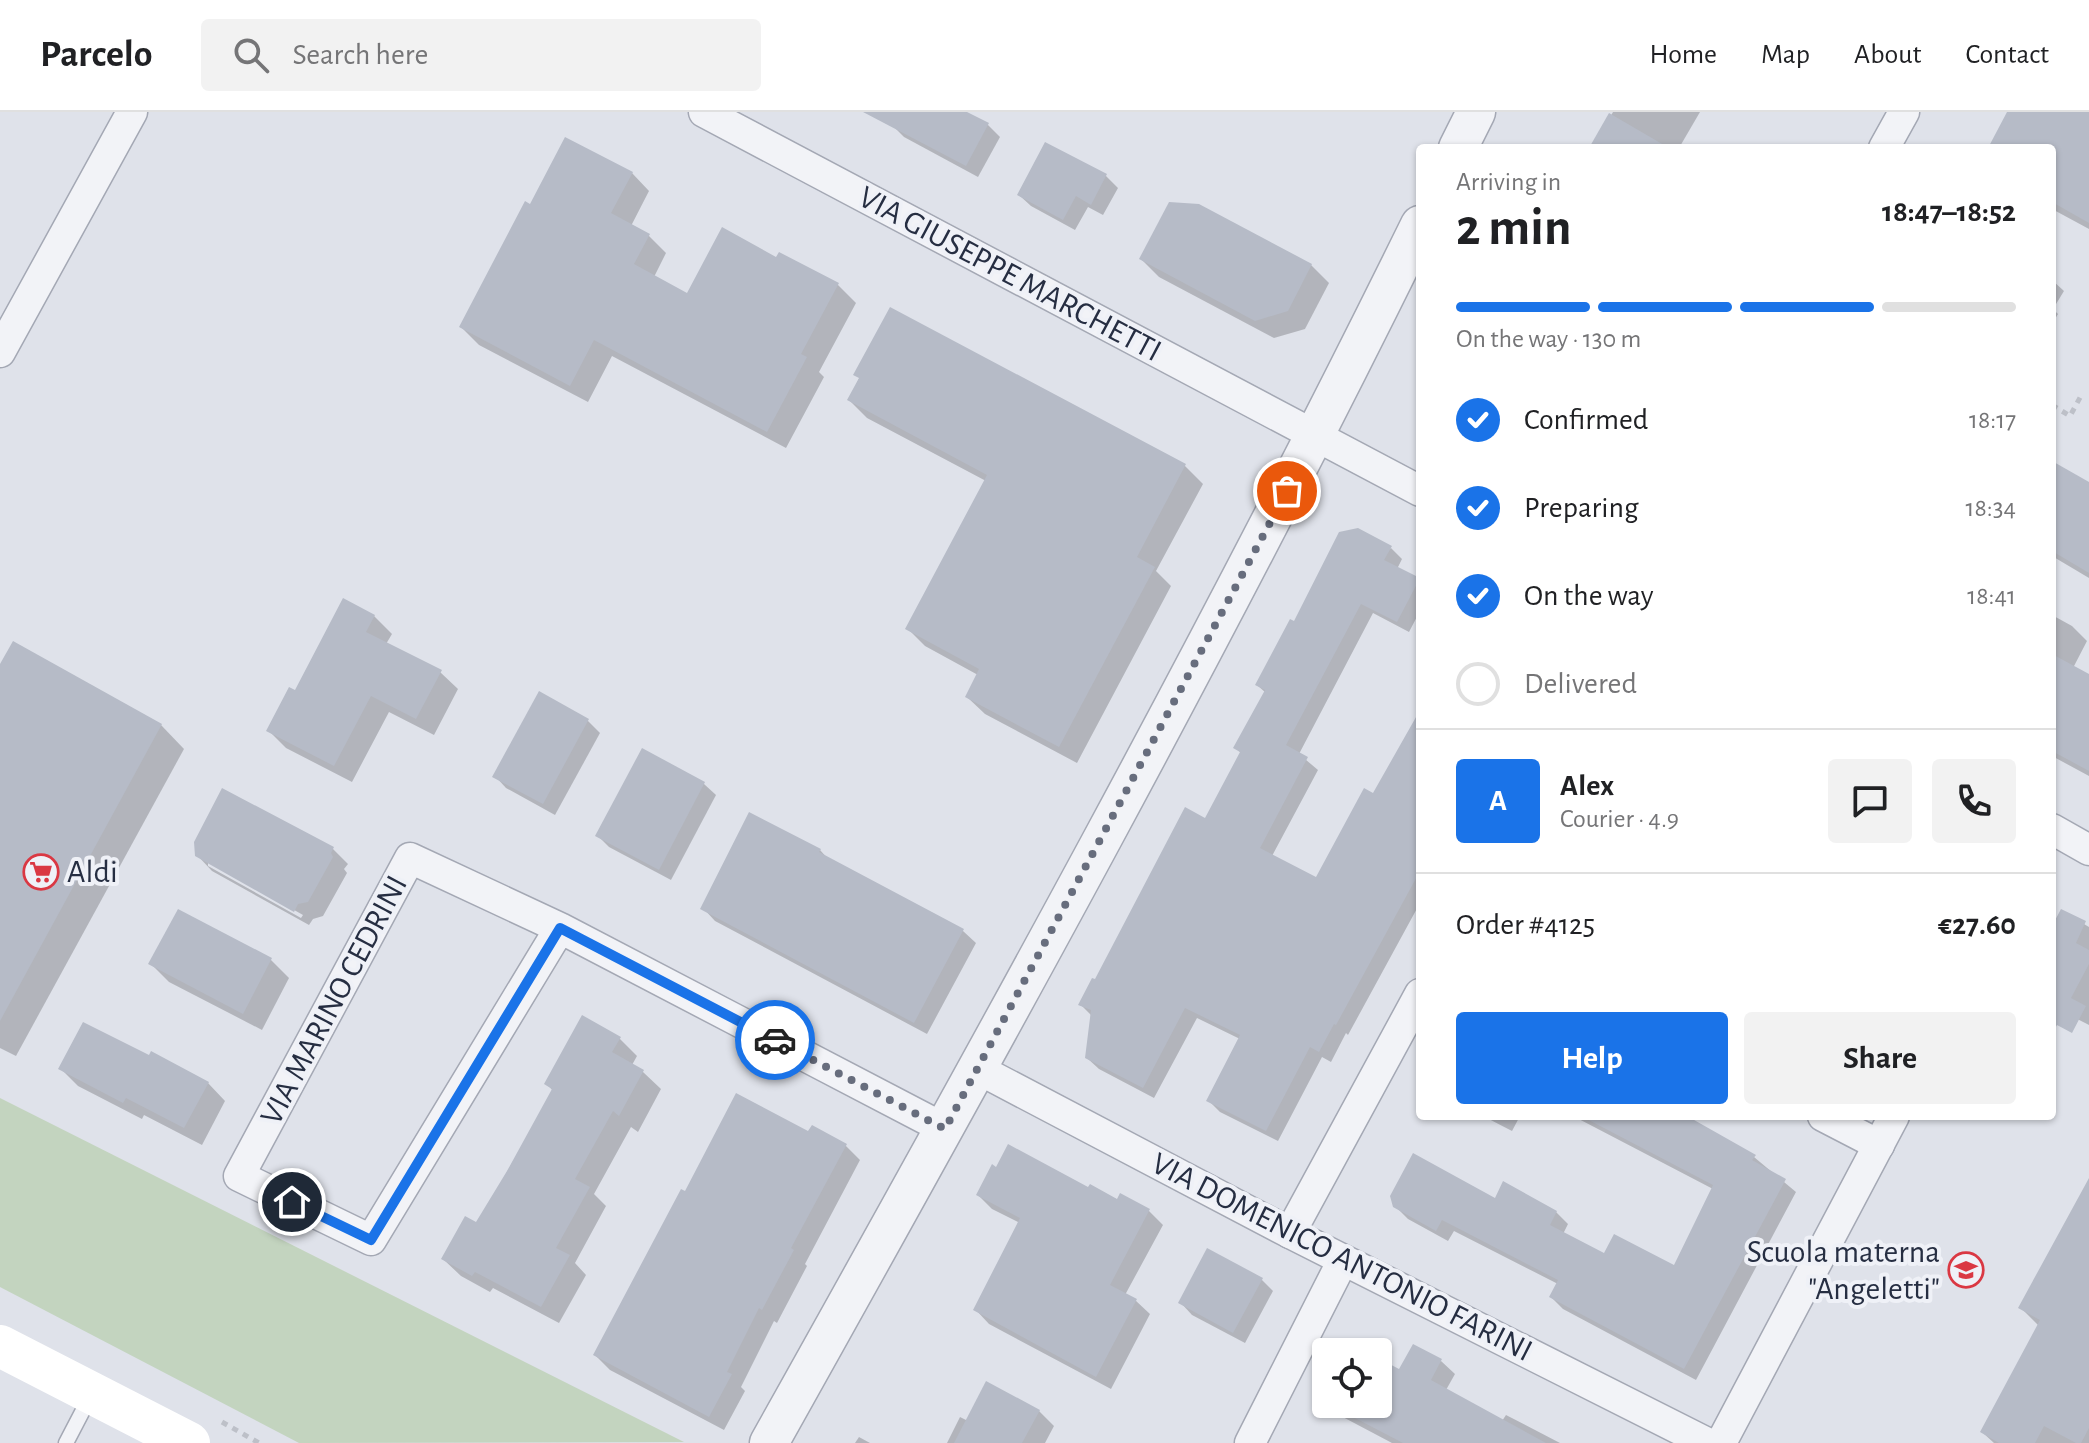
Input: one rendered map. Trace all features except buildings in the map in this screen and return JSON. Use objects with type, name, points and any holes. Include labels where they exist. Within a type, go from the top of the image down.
[{"type":"main road","points":[[0,1346],[189,1443]]},
{"type":"street","points":[[0,352],[132,112]]},
{"type":"street","name":"VIA GIUSEPPE MARCHETTI","points":[[704,112],[1416,489]]},
{"type":"street","points":[[1460,144],[1476,112]]},
{"type":"street","points":[[1886,144],[1904,112]]},
{"type":"street","points":[[769,1443],[978,1069],[1316,436],[1416,233]]},
{"type":"street","points":[[2056,831],[2089,850]]},
{"type":"street","name":"VIA MARINO CEDRINI","points":[[560,928],[371,1240],[239,1176],[410,858],[560,928],[945,1129]]},
{"type":"street","points":[[1290,1233],[1416,1001]]},
{"type":"street","name":"VIA DOMENICO ANTONIO FARINI","points":[[978,1069],[1290,1233],[1707,1443]]},
{"type":"street","points":[[1831,1120],[1879,1145]]},
{"type":"street","points":[[1721,1443],[1892,1120]]},
{"type":"street","points":[[1250,1443],[1343,1260]]},
{"type":"lane","points":[[66,1443],[91,1394]]},
{"type":"path","points":[[2056,407],[2070,416],[2082,394]]},
{"type":"green space","points":[[0,1098],[684,1442],[299,1443],[0,1287]]},
{"type":"way so far","points":[[775,1040],[945,1129],[1287,491]]},
{"type":"place","name":"Aldi","points":[[41,872]]},
{"type":"place","name":"Scuola materna \"Angeletti\"","points":[[1966,1270]]},
{"type":"route","points":[[292,1202],[371,1240],[560,928],[775,1040]]}]
